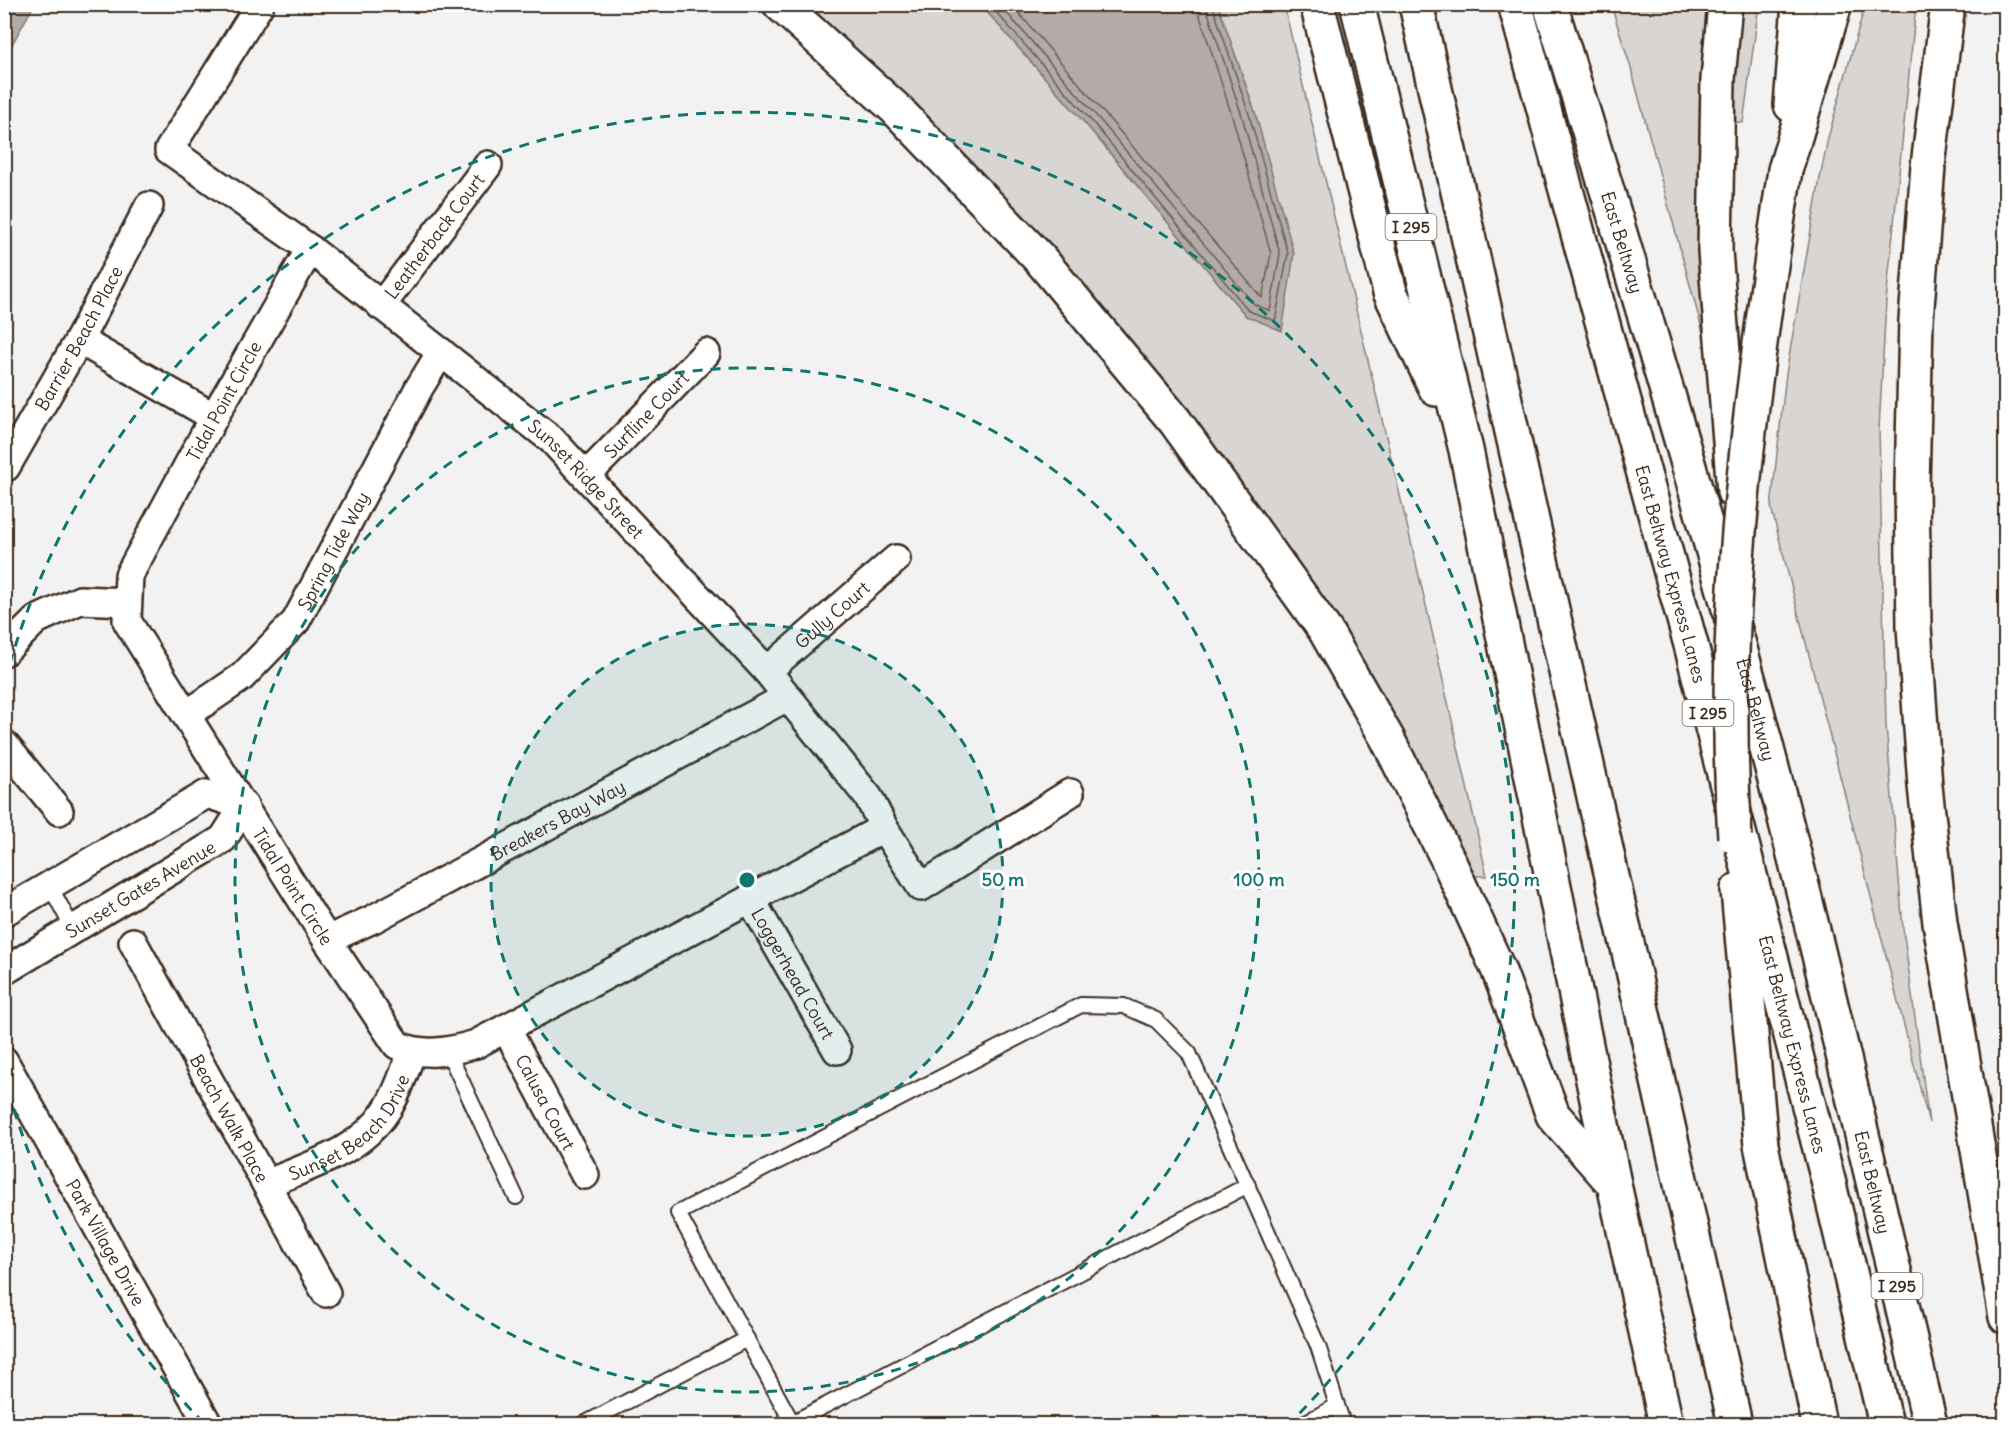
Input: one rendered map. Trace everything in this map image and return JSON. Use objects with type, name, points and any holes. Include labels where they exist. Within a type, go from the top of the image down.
[{"type":"highway","points":[[780,4],[896,109],[1040,259],[1174,421],[1325,630],[1387,738],[1449,860],[1498,969],[1553,1115],[1614,1184]]},
{"type":"highway","points":[[1317,4],[1390,292],[1466,450]]},
{"type":"highway","name":"I 295","points":[[1357,4],[1466,450],[1614,1184],[1666,1425]]},
{"type":"highway","name":"I 295","points":[[1416,4],[1735,1425]]},
{"type":"highway","name":"East Beltway Express Lanes","points":[[1515,4],[1694,657],[1829,1184],[1886,1425]]},
{"type":"highway","name":"East Beltway","points":[[1550,4],[1635,279],[1748,680],[1864,1147],[1930,1425]]},
{"type":"highway","points":[[1725,4],[1718,79],[1715,250],[1748,680]]},
{"type":"highway","points":[[1799,4],[1785,170],[1758,356],[1736,556],[1729,760],[1742,951],[1761,1145],[1819,1425]]},
{"type":"highway","points":[[1785,170],[1835,4]]},
{"type":"highway","points":[[1948,4],[1928,166],[1916,320],[1912,486],[1914,627],[1925,786],[1940,923],[2006,1317]]},
{"type":"street","name":"Sunset Ridge Street","points":[[260,4],[169,150],[310,249],[552,440],[788,697],[869,798],[884,828],[921,887],[1070,793]]},
{"type":"street","name":"Leatherback Court","points":[[381,306],[488,165]]},
{"type":"street","name":"Barrier Beach Place","points":[[6,467],[79,339],[149,206]]},
{"type":"street","name":"Tidal Point Circle","points":[[310,249],[214,417],[129,575],[127,621],[327,940],[397,1045],[412,1052]]},
{"type":"street","points":[[79,339],[214,417]]},
{"type":"street","name":"Spring Tide Way","points":[[186,715],[242,677],[296,621],[418,388],[441,352]]},
{"type":"street","name":"Surfline Court","points":[[586,476],[706,353]]},
{"type":"street","name":"Gully Court","points":[[767,672],[896,559]]},
{"type":"street","points":[[4,652],[36,620],[80,600],[128,602]]},
{"type":"street","name":"Breakers Bay Way","points":[[327,940],[384,913],[788,697]]},
{"type":"street","points":[[4,744],[59,811]]},
{"type":"street","points":[[4,912],[207,794],[244,806]]},
{"type":"street","name":"Sunset Gates Avenue","points":[[4,971],[223,839],[244,806]]},
{"type":"street","points":[[412,1052],[448,1052],[476,1044],[884,828]]},
{"type":"street","name":"Loggerhead Court","points":[[750,898],[837,1050]]},
{"type":"street","name":"Beach Walk Place","points":[[134,942],[326,1293]]},
{"type":"street","name":"Calusa Court","points":[[506,1028],[585,1175]]},
{"type":"street","name":"Sunset Beach Drive","points":[[266,1184],[340,1153],[370,1131],[387,1111],[412,1052]]},
{"type":"street","name":"Park Village Drive","points":[[4,1062],[208,1425]]},
{"type":"lane","points":[[50,886],[74,929]]},
{"type":"lane","points":[[1248,1185],[792,1424],[678,1213],[1081,1005],[1124,1006],[1156,1020],[1189,1053],[1248,1185],[1318,1346],[1343,1425]]},
{"type":"lane","points":[[448,1052],[516,1197]]},
{"type":"lane","points":[[584,1425],[747,1339]]},
{"type":"lane","points":[[1302,1425],[1337,1406]]},
{"type":"shaded area","points":[[796,5],[981,5],[1090,129],[1246,316],[1255,112],[1218,5],[1284,5],[1428,614],[1487,876],[1474,876],[1405,742],[1328,612]]},
{"type":"shaded area","points":[[1611,5],[1707,5],[1703,126],[1711,362],[1630,65]]},
{"type":"shaded area","points":[[1735,5],[1759,5],[1743,123],[1731,121]]},
{"type":"shaded area","points":[[1865,5],[1916,5],[1886,302],[1879,429],[1886,725],[1903,928],[1929,1123],[1771,507],[1786,374],[1820,178],[1828,138]]},
{"type":"water","points":[[4,5],[34,5],[5,57]]},
{"type":"water","points":[[981,5],[1218,5],[1255,112],[1294,254],[1282,331],[1246,316],[1090,129]]}]
